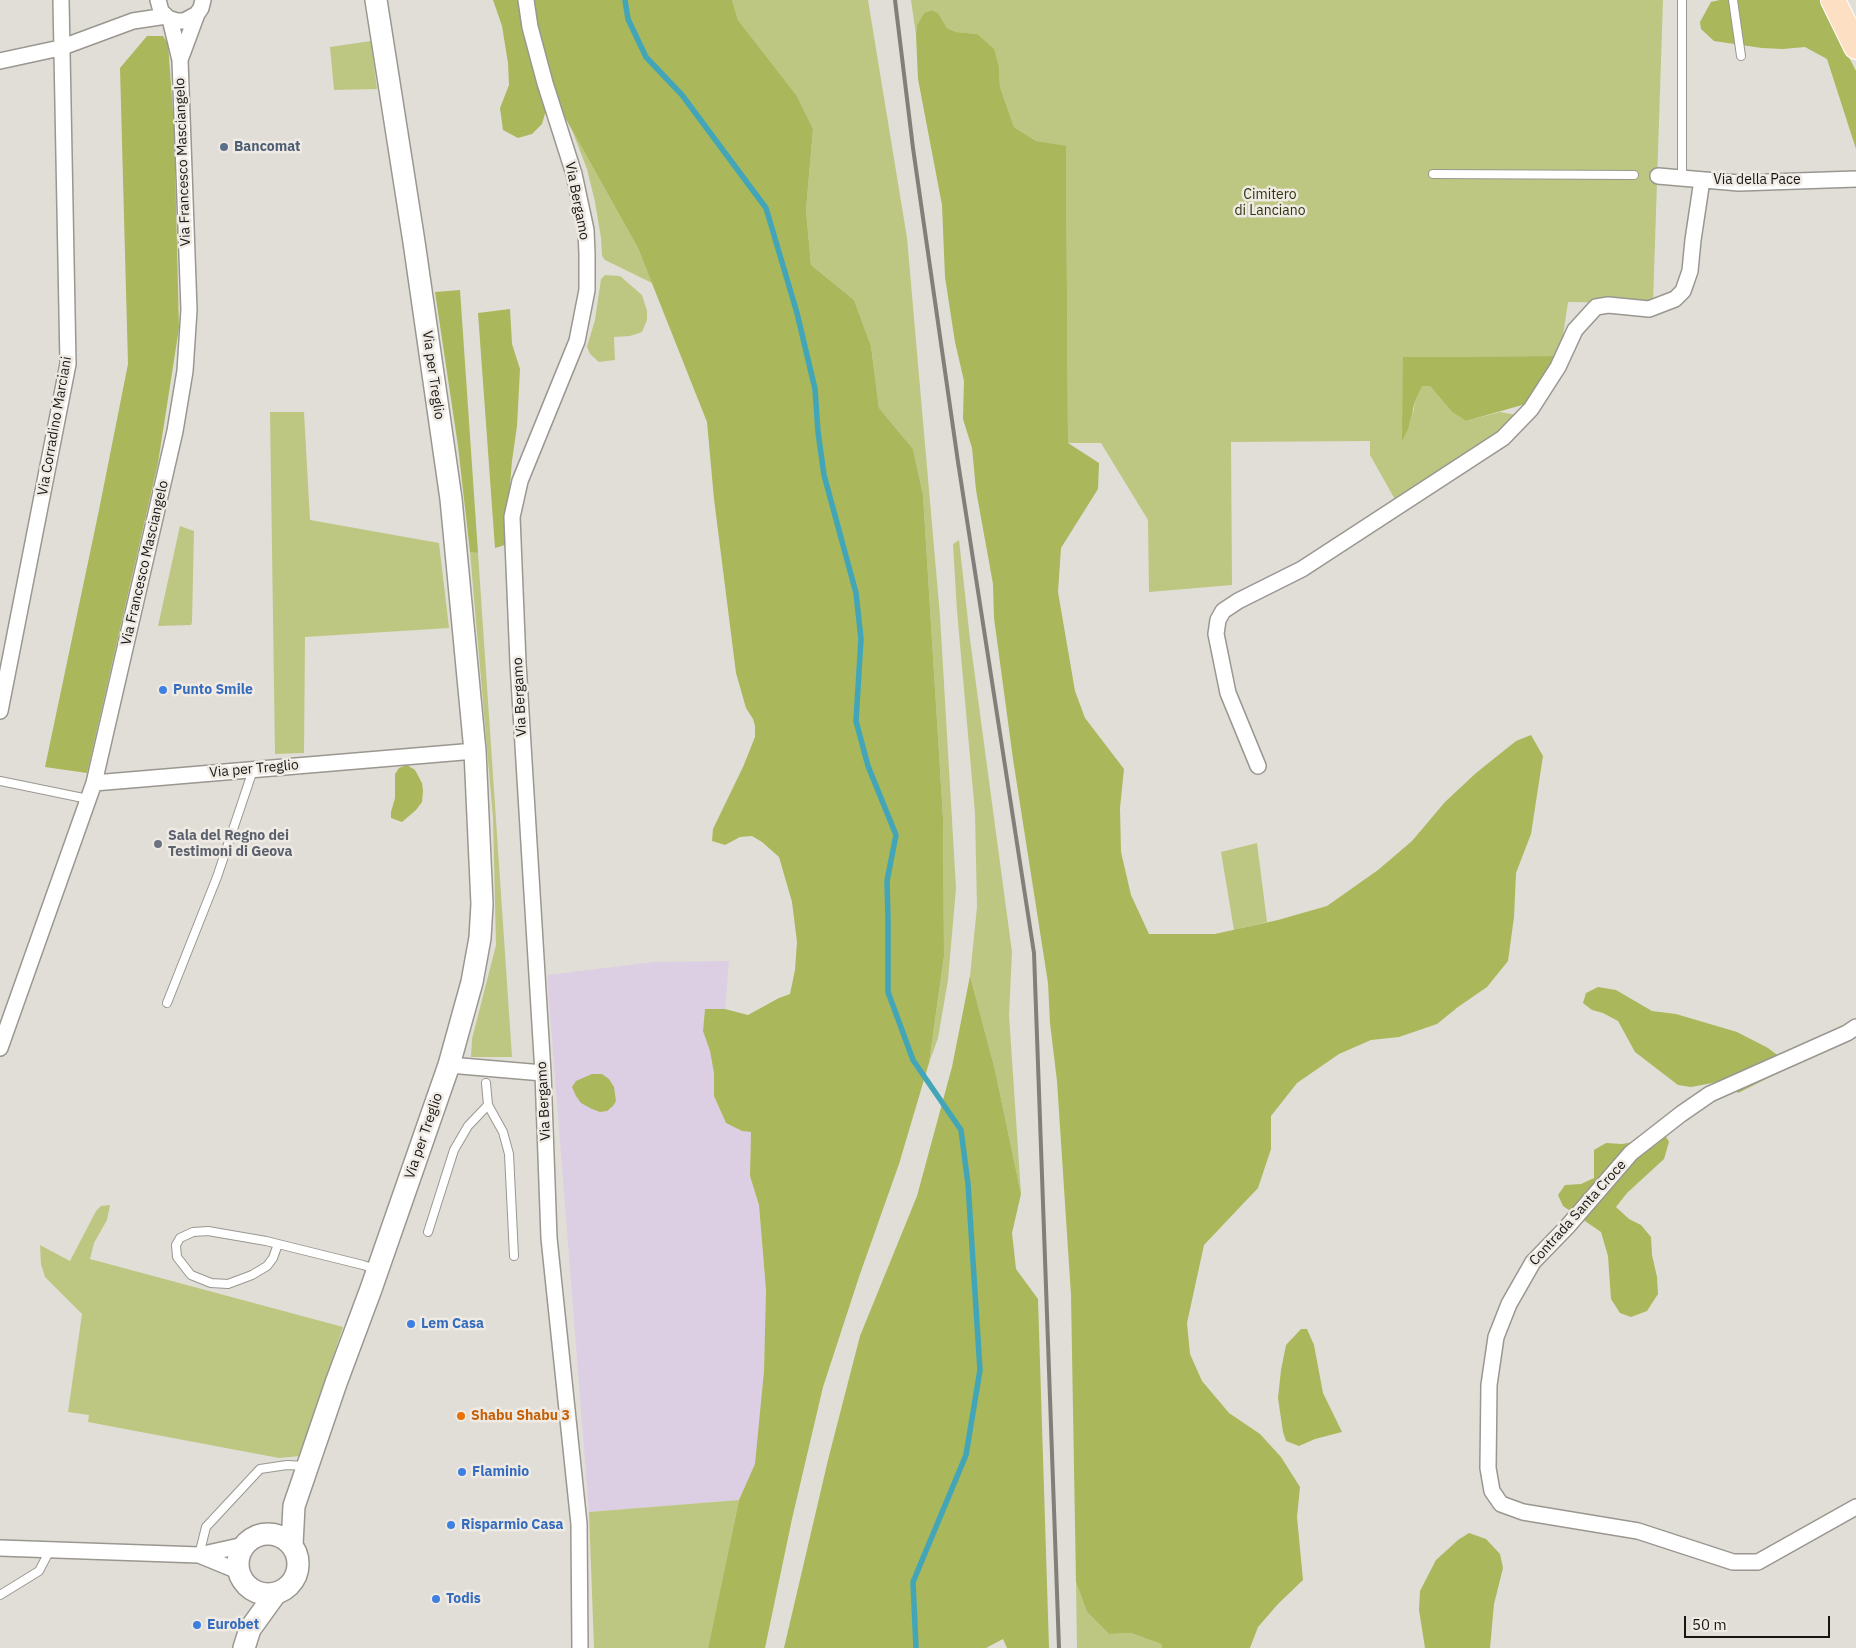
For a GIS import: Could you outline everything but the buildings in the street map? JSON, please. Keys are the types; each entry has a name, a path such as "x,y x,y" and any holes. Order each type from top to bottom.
{"main road":[{"name":"Via per Treglio","path":"292,1545 294,1506 449,1065 472,982 480,938 482,904 474,751 451,499 414,242 376,0"},
{"path":"1833,0 1856,47"},
{"name":"Via per Treglio","path":"264,1534 294,1506"},
{"path":"243,1579 263,1594 276,1593 287,1587 297,1573 298,1560 292,1545 278,1535 264,1534 255,1537 244,1545 239,1557 243,1579 247,1638"},
{"path":"247,1638 276,1593"}],"street":[{"name":"Via Corradino Marciani","path":"0,711 68,364 60,48 61,0"},
{"path":"133,21 151,0"},
{"name":"Via Francesco Masciangelo","path":"0,1048 94,783 175,431 186,371 188,310 180,60 168,18 161,11 158,0"},
{"name":"Via Francesco Masciangelo","path":"180,60 197,14 202,8 203,0"},
{"name":"Via Bergamo","path":"526,0 530,27 545,83 576,183 586,230 587,254 587,290 577,341 520,481 512,517 518,663 550,1238 579,1524 580,1648"},
{"path":"0,61 60,48 133,21 168,18 184,21 197,14"},
{"name":"Via della Pace","path":"1658,176 1739,183 1856,180"},
{"path":"1258,766 1228,693 1216,634 1218,620 1223,611 1238,601 1302,569 1503,438 1531,409 1558,367 1575,330 1596,307 1608,305 1649,309 1675,299 1683,291 1689,276 1702,180"},
{"name":"Via per Treglio","path":"94,783 474,751"},
{"name":"Contrada Santa Croce","path":"1856,1027 1847,1033 1710,1094 1681,1114 1631,1154 1567,1228 1533,1262 1509,1304 1496,1338 1489,1385 1488,1468 1492,1491 1501,1504 1523,1512 1638,1531 1733,1562 1758,1562 1856,1507"},
{"path":"449,1065 542,1073"},
{"path":"0,1548 199,1555 244,1545"},
{"path":"199,1555 243,1579"}],"lane":[{"path":"1682,0 1682,178"},
{"path":"1734,0 1741,56"},
{"path":"1433,174 1634,175"},
{"path":"167,1003 217,877 254,770"},
{"path":"0,781 88,799"},
{"path":"486,1084 488,1105 503,1132 509,1154 514,1256"},
{"path":"428,1232 454,1150 468,1126 488,1105"},
{"path":"278,1244 273,1258 267,1266 252,1275 228,1284 211,1283 191,1275 177,1257 176,1245 180,1238 186,1235 193,1232 208,1231 278,1244 377,1270"},
{"path":"199,1555 206,1527 260,1470 287,1465 308,1466"},
{"path":"0,1595 39,1571 50,1550"}],"shaded area":[{"path":"729,961 725,1009 705,1010 703,1031 710,1051 714,1073 714,1096 726,1123 742,1131 751,1132 750,1176 759,1205 766,1290 764,1371 756,1464 739,1500 589,1512 547,975 655,962"}],"green space":[{"path":"493,0 732,0 738,20 797,96 813,129 806,210 811,265 854,300 871,346 879,408 913,449 923,495 943,818 944,956 929,1063 899,1164 823,1387 792,1519 765,1648 708,1648 739,1500 755,1464 764,1371 766,1290 759,1205 750,1176 751,1132 742,1131 726,1123 714,1096 714,1073 710,1051 703,1031 705,1009 725,1009 748,1015 790,994 795,970 797,942 792,902 779,857 762,842 752,836 740,837 725,845 712,841 713,829 743,767 755,737 755,726 746,708 736,673 714,499 707,422 638,248 558,105 548,103 542,124 532,134 518,138 503,130 500,108 509,85 508,63 502,26"},
{"path":"732,0 868,0 907,238 940,616 956,888 948,980 938,1038 929,1063 944,956 943,818 923,495 913,449 879,408 871,346 854,300 811,265 806,210 813,129 797,96 738,20"},
{"name":"Cimitero di Lanciano","path":"911,0 1663,0 1653,303 1568,302 1560,356 1403,357 1413,414 1415,401 1421,386 1430,386 1452,412 1466,421 1500,412 1523,416 1397,503 1370,455 1370,441 1231,442 1232,585 1149,592 1148,520 1101,443 1068,443 1066,147 1036,141 1014,127 1000,87 999,67 977,34 956,32 947,28 938,13 932,10 924,13 917,25 916,35"},
{"path":"1720,0 1820,0 1856,71 1856,149 1827,59 1805,47 1762,48 1714,41 1701,29 1700,22 1711,2"},
{"path":"932,10 938,13 947,28 956,32 977,34 994,49 999,67 1000,87 1014,127 1036,141 1066,146 1068,443 1099,463 1098,489 1061,548 1058,592 1075,691 1085,718 1124,769 1120,808 1121,852 1131,895 1149,934 1215,934 1278,920 1327,906 1378,870 1412,841 1445,802 1476,773 1516,741 1531,735 1543,756 1531,834 1516,873 1514,917 1508,961 1487,987 1437,1024 1399,1037 1371,1040 1339,1054 1297,1083 1271,1116 1271,1149 1258,1188 1204,1245 1187,1323 1190,1354 1202,1381 1229,1413 1260,1434 1281,1457 1300,1487 1297,1517 1303,1580 1258,1627 1250,1648 1162,1648 1161,1644 1131,1633 1109,1634 1087,1612 1076,1582 1071,1295 1057,1081 1050,1023 1048,983 1013,759 994,618 993,584 976,490 972,448 963,419 964,381 955,342 945,277 942,205 918,79 917,25 924,13"},
{"path":"147,36 163,36 168,44 174,125 179,328 158,463 87,773 45,767 128,364 120,68"},
{"path":"371,41 377,89 334,90 330,47"},
{"path":"572,130 638,248 652,283 605,260 602,256 595,202 587,169"},
{"path":"605,275 620,276 642,295 647,311 647,320 642,332 630,336 614,337 615,360 599,362 590,354 587,347 595,320 601,279"},
{"path":"460,290 478,553 470,552 458,446 435,292"},
{"path":"510,309 512,344 520,369 517,426 505,545 495,548 478,313"},
{"path":"1560,356 1529,403 1466,421 1452,412 1430,386 1422,386 1415,401 1408,429 1402,441 1403,357"},
{"path":"270,412 304,412 310,520 439,543 449,628 305,637 304,753 275,754"},
{"path":"180,526 194,531 192,622 191,625 158,626"},
{"path":"959,540 970,639 1012,952 1009,1015 1021,1194 995,1070 970,976 977,907 975,813 953,544"},
{"path":"470,552 478,553 512,1057 471,1057 472,1039 496,945 493,818"},
{"path":"407,765 415,770 422,783 423,791 422,802 402,822 391,818 391,812 395,798 395,774 399,768"},
{"path":"1257,843 1267,922 1234,930 1221,852"},
{"path":"970,976 995,1070 1021,1194 1012,1233 1016,1269 1038,1299 1049,1648 1007,1648 1003,1639 986,1648 784,1648 828,1460 860,1336 917,1196 952,1067"},
{"path":"1598,987 1616,990 1652,1011 1676,1014 1737,1032 1768,1048 1792,1066 1738,1093 1728,1080 1691,1087 1678,1085 1635,1052 1618,1021 1603,1013 1592,1010 1583,1003 1586,993"},
{"path":"592,1074 602,1074 609,1079 614,1087 616,1101 607,1111 600,1112 581,1103 572,1087 576,1081"},
{"path":"1664,1133 1669,1142 1664,1159 1627,1193 1616,1207 1629,1219 1641,1225 1651,1237 1652,1255 1657,1277 1658,1294 1647,1311 1631,1317 1620,1313 1611,1299 1608,1256 1601,1232 1563,1206 1558,1195 1565,1185 1581,1184 1594,1178 1594,1150 1606,1143 1622,1144"},
{"path":"110,1205 107,1220 94,1243 90,1259 343,1327 300,1456 279,1458 88,1422 89,1415 68,1412 82,1314 45,1277 41,1264 40,1245 70,1261 96,1211 101,1206"},
{"path":"1301,1329 1307,1329 1314,1345 1323,1393 1342,1432 1315,1439 1299,1446 1286,1441 1278,1398 1286,1345"},
{"path":"739,1500 708,1648 594,1648 589,1512"},
{"path":"1469,1533 1486,1539 1500,1554 1503,1568 1494,1604 1490,1648 1425,1648 1419,1610 1420,1591 1436,1560 1458,1540"},
{"path":"1076,1582 1087,1612 1109,1634 1131,1633 1161,1644 1162,1648 1077,1648"}],"waterway":[{"path":"625,0 628,19 646,57 682,95 766,208 797,313 815,389 824,475 856,593 861,639 856,721 868,766 896,835 887,881 888,992 913,1060 961,1130 968,1184 980,1370 966,1455 913,1582 916,1648"}],"railway":[{"path":"895,0 913,148 958,462 1034,953 1059,1648"}],"place":[{"name":"Bancomat","path":"224,147"},
{"name":"Punto Smile","path":"163,690"},
{"name":"Sala del Regno dei Testimoni di Geova","path":"158,844"},
{"name":"Lem Casa","path":"411,1324"},
{"name":"Shabu Shabu 3","path":"461,1416"},
{"name":"Flaminio","path":"462,1472"},
{"name":"Risparmio Casa","path":"451,1525"},
{"name":"Todis","path":"436,1599"},
{"name":"Eurobet","path":"197,1625"}]}
